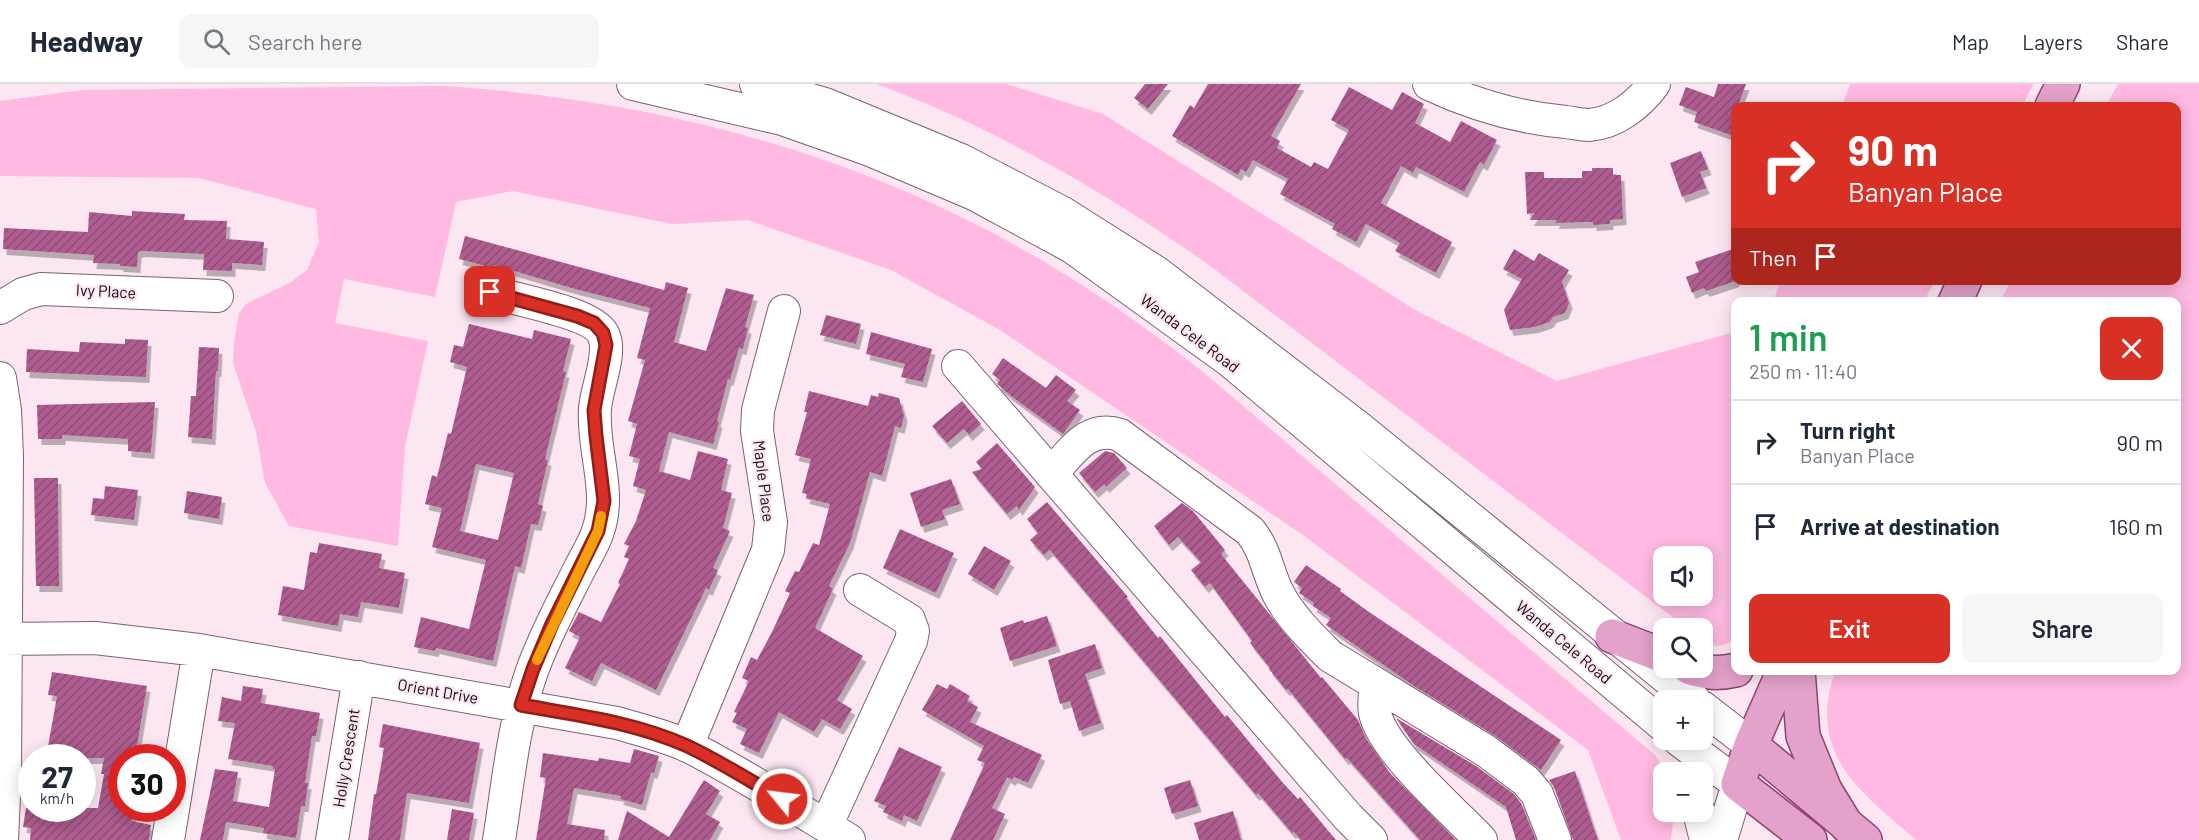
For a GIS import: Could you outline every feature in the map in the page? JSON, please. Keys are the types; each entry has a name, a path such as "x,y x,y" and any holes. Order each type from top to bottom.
{"main road":[{"path":"2054,102 2064,84"},
{"path":"1612,636 1653,652"},
{"path":"1713,674 1731,671"},
{"path":"1782,675 1751,745 1738,784 1810,840"},
{"path":"1798,675 1803,736 1825,790 1856,833"},
{"path":"1751,745 1856,833"}],"street":[{"name":"Wanda Cele Road","path":"633,84 782,119 870,150 974,194 1072,247 1230,361 1653,717"},
{"name":"Wanda Cele Road","path":"756,84 825,104 961,160 1063,213 1156,272 1358,427 1681,690"},
{"path":"1429,84 1451,95 1531,119 1590,125 1622,114 1643,99 1654,84"},
{"name":"Ivy Place","path":"0,309 23,294 41,289 217,296"},
{"path":"490,292 577,316 594,323 603,333 606,345 594,410 604,501 598,531 552,624 521,705 499,840"},
{"name":"Maple Place","path":"687,746 768,550 771,522 759,441 758,410 784,311"},
{"path":"958,366 1348,817 1371,840"},
{"path":"0,378 5,410 2,840"},
{"path":"1051,474 1085,439 1096,432 1108,431 1120,435 1250,531 1260,543 1278,594 1288,609 1330,656 1486,751 1526,781 1537,794 1555,840"},
{"path":"838,833 913,631 909,620 860,590"},
{"name":"Orient Drive","path":"3,639 95,638 199,650 617,723 687,746 838,833"},
{"path":"838,833 928,642"},
{"path":"168,840 199,650"},
{"name":"Holly Crescent","path":"332,840 359,677"},
{"path":"1376,685 1375,712 1386,738 1406,764 1481,840"},
{"path":"1713,716 1751,745"},
{"path":"1692,750 1738,784 1721,840"},
{"path":"1702,822 1706,840"}],"shaded area":[{"path":"876,84 1006,84 1103,114 1417,311 1557,381 1731,333 1731,640 1720,646 1713,645 1713,618 1674,618 1658,606 1713,606 1713,546 1653,546 1653,602 1205,262 1127,210 1005,140 920,101"},
{"path":"1850,84 2034,84 2024,102 1843,102"},
{"path":"2118,84 2199,84 2199,840 1916,840 1858,787 1833,748 1828,726 1828,700 1834,675 2181,675 2181,297 2002,297 2009,285 2181,285 2181,102 2108,102"},
{"path":"444,86 530,94 616,106 699,124 781,146 862,174 940,207 1017,246 1091,291 1202,371 1655,755 1660,762 1653,762 1653,822 1673,822 1671,840 1621,840 1588,750 1303,535 1000,330 891,270 748,220 672,224 513,191 456,202 435,297 344,279 335,323 428,341 405,446 398,546 289,526 265,483 256,432 233,363 234,343 239,313 246,304 291,282 307,270 319,242 316,209 199,178 0,176 0,101 83,90"},
{"path":"1779,285 1933,285 1926,297 1775,297"}],"building":[{"path":"1145,84 1168,84 1148,109 1134,98"},
{"path":"1208,84 1301,84 1271,136 1280,141 1277,148 1311,167 1314,162 1328,169 1349,130 1331,120 1349,87 1392,110 1402,92 1424,104 1415,123 1450,142 1461,121 1497,140 1484,165 1480,162 1464,192 1416,167 1413,173 1401,166 1381,203 1452,242 1436,273 1395,251 1400,243 1366,224 1356,242 1332,229 1335,224 1280,194 1288,179 1253,160 1246,172 1241,169 1238,175 1172,136 1190,105 1194,108"},
{"path":"1718,84 1746,84 1739,102 1731,102 1731,135 1694,122 1697,112 1679,105 1686,87 1714,97"},
{"path":"1701,151 1708,169 1700,172 1706,188 1682,197 1670,163"},
{"path":"1592,168 1613,168 1613,175 1621,175 1623,219 1610,220 1610,224 1593,225 1593,222 1555,223 1557,220 1530,220 1535,213 1527,214 1525,172 1544,172 1544,178 1582,178 1582,171 1592,171"},
{"path":"132,211 185,214 184,220 227,221 226,239 264,242 262,265 232,263 232,271 203,270 204,254 142,251 138,252 137,267 120,266 120,264 93,263 94,255 3,249 4,228 88,232 89,212 132,216"},
{"path":"465,236 664,290 666,282 688,288 674,342 706,351 726,288 754,295 745,327 748,328 743,349 739,348 730,380 728,379 713,444 669,432 659,471 690,480 698,451 728,459 721,490 732,493 723,528 730,531 713,568 718,570 709,590 706,588 656,690 601,663 592,681 565,668 580,637 569,631 579,612 601,622 620,584 618,583 629,559 624,557 629,546 624,544 636,521 646,490 633,486 640,459 629,456 637,424 628,421 645,360 637,358 650,308 494,265 493,268 459,259"},
{"path":"1514,249 1534,261 1539,253 1569,270 1562,282 1569,303 1565,313 1553,317 1550,322 1535,327 1510,330 1504,310 1522,279 1503,269"},
{"path":"1731,250 1731,283 1692,293 1686,277 1699,272 1695,262"},
{"path":"826,315 861,324 856,344 820,335"},
{"path":"469,324 532,339 534,330 571,339 563,371 566,372 545,459 548,460 538,504 543,506 538,525 531,524 521,568 515,566 493,661 436,648 435,651 414,647 421,617 469,629 486,560 432,547 442,508 425,504 432,475 437,477 448,433 451,434 467,367 450,362 454,345 463,347","holes":["476,464 514,473 498,540 460,531"]},
{"path":"871,332 932,349 923,382 901,377 905,364 866,354"},
{"path":"125,339 148,340 146,377 26,372 27,349 79,352 80,342 125,344"},
{"path":"199,347 219,348 212,439 188,437 191,396 196,396"},
{"path":"1003,358 1046,388 1056,375 1076,390 1067,401 1080,410 1063,434 997,384 1000,380 992,374"},
{"path":"809,391 868,406 871,395 878,397 879,393 899,398 904,416 901,428 895,426 882,476 870,472 850,543 829,586 833,589 815,628 863,656 837,700 852,709 840,729 822,719 814,732 779,712 759,753 740,744 747,729 732,722 737,713 734,712 749,681 742,678 751,657 757,660 772,632 790,593 785,591 795,571 799,572 813,543 819,545 830,504 806,498 807,494 802,493 811,459 795,455 807,412 804,412"},
{"path":"962,401 981,424 969,435 964,429 947,443 932,426"},
{"path":"155,402 151,453 128,451 128,439 62,435 62,439 38,439 37,405"},
{"path":"997,443 1035,487 1019,510 1017,506 1007,514 972,472 982,469 976,462"},
{"path":"1105,451 1114,453 1127,468 1106,487 1104,484 1095,492 1079,473"},
{"path":"34,478 58,478 59,586 36,586"},
{"path":"951,479 960,504 942,510 945,519 921,527 910,493"},
{"path":"105,486 138,490 134,520 91,515 93,498 104,499"},
{"path":"187,491 222,497 219,519 184,513"},
{"path":"1047,502 1128,597 1126,598 1158,638 1160,636 1225,717 1227,715 1283,783 1298,799 1300,797 1336,840 1301,840 1294,832 1292,833 1258,793 1256,795 1050,550 1044,555 1030,540 1038,533 1027,519"},
{"path":"1182,503 1193,511 1225,550 1221,554 1321,678 1358,720 1365,737 1390,773 1456,840 1420,840 1347,758 1345,759 1288,689 1286,690 1250,643 1252,641 1210,583 1205,587 1191,570 1201,562 1178,537 1169,545 1154,526"},
{"path":"900,529 954,553 936,593 883,568"},
{"path":"319,543 382,554 379,568 405,573 399,608 361,602 358,617 340,614 338,626 278,615 283,586 304,590 310,552 317,553"},
{"path":"984,546 1011,561 994,590 968,574"},
{"path":"1306,565 1369,612 1561,740 1541,770 1497,737 1414,686 1326,625 1331,618 1299,593 1302,588 1294,582"},
{"path":"1047,616 1057,646 1010,661 1000,628 1023,620 1024,623"},
{"path":"1095,644 1102,668 1085,674 1101,723 1079,731 1070,701 1060,704 1048,660"},
{"path":"52,672 147,686 137,744 108,744 108,822 137,822 151,825 149,840 30,840 31,828 23,827 24,822 96,822 96,808 98,808 104,774 101,774 104,758 96,758 96,744 48,744 57,696 48,695"},
{"path":"937,684 947,689 950,684 970,696 967,701 978,707 970,722 1042,755 1028,783 1014,777 1012,780 1007,777 992,808 1005,814 993,840 950,840 985,763 977,760 984,746 922,710"},
{"path":"243,686 263,689 261,703 320,713 316,736 312,736 305,783 308,783 305,806 301,806 296,838 263,833 264,828 226,822 223,840 200,840 215,769 238,772 233,801 269,807 275,769 273,766 228,759 235,723 218,721 222,697 241,701"},
{"path":"1396,718 1476,766 1514,794 1521,803 1536,840 1516,840 1506,807 1414,744"},
{"path":"383,724 480,743 469,803 407,793 400,840 368,840 374,794 376,794 384,748 379,747"},
{"path":"899,747 942,767 917,821 904,815 902,821 883,812 886,806 874,801"},
{"path":"634,749 659,756 654,773 651,772 642,805 620,799 621,796 574,788 567,824 605,830 604,840 536,840 546,778 540,777 543,753 630,763"},
{"path":"1575,771 1598,840 1573,840 1554,787 1549,780"},
{"path":"704,780 720,791 706,814 720,822 710,840 618,840 627,811 669,837"},
{"path":"1190,780 1198,806 1172,814 1164,788"},
{"path":"452,809 474,813 469,840 447,840"},
{"path":"1233,811 1241,840 1199,840 1194,823"}],"slow traffic":[{"path":"537,660 552,624 598,531 601,516"}],"route":[{"path":"490,292 577,316 594,323 603,333 606,345 594,410 604,501 598,531 552,624 521,705 617,723 656,734 687,746 782,799"}]}
